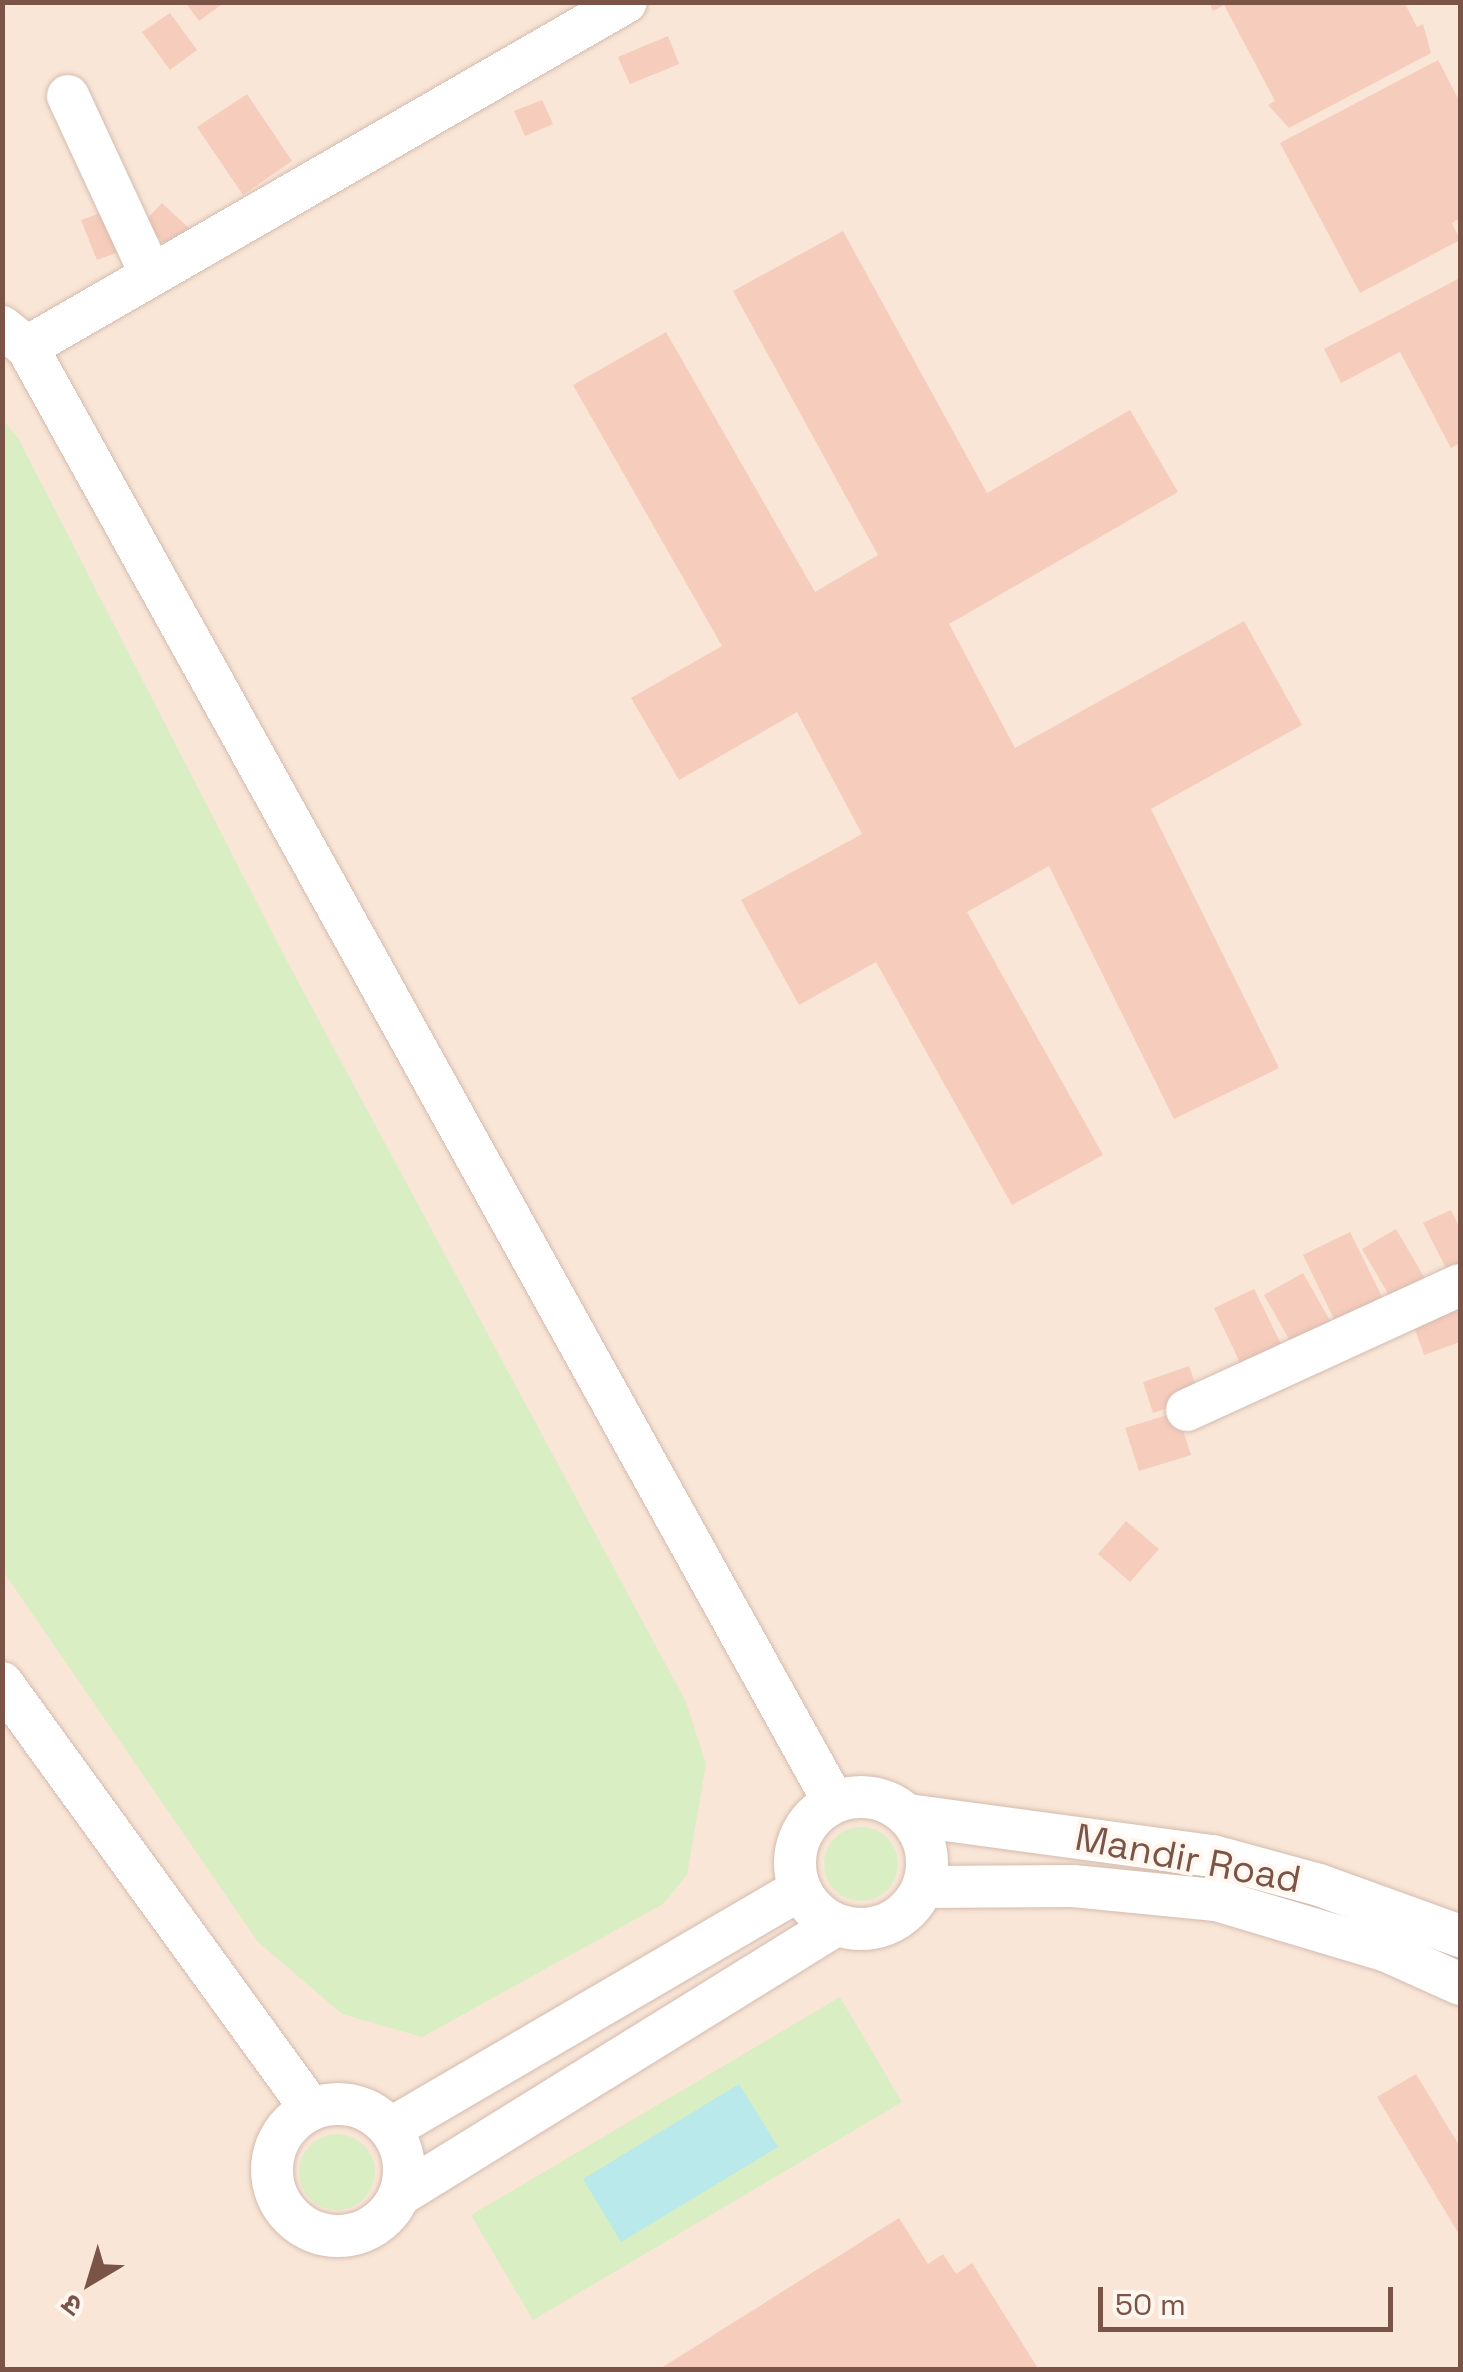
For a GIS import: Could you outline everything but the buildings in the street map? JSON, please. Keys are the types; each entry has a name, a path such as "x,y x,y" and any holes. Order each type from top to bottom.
{"street":[{"path":"626,2 150,273 14,336 834,1802"},
{"path":"68,96 150,273"},
{"path":"1187,1410 1460,1285"},
{"path":"2,1684 311,2109"},
{"path":"860,1796 908,1815 922,1836 923,1887 909,1909 887,1924 862,1930 836,1925 800,1889 794,1864 799,1838 813,1816 834,1802 860,1796"},
{"name":"Mandir Road","path":"908,1815 1213,1856 1455,1930"},
{"name":"Mandir Road","path":"923,1887 1073,1886 1216,1900 1387,1952 1460,1984"},
{"path":"390,2129 800,1889"},
{"path":"400,2195 404,2161 390,2129 354,2106 311,2109 292,2122 272,2163 278,2196 298,2224 319,2234 364,2232 400,2195 836,1925"}],"shaded area":[{"path":"3,3 1460,3 1460,2369 3,2369"}],"green space":[{"path":"3,420 18,438 288,963 686,1702 706,1764 687,1875 663,1904 422,2037 342,2014 258,1942 3,1571"},
{"path":"861,1827 887,1838 898,1864 887,1890 861,1901 835,1890 824,1864 835,1838"},
{"path":"840,1997 902,2102 533,2320 471,2215"},
{"path":"337,2134 364,2145 375,2172 364,2199 337,2210 310,2199 299,2172 310,2145"}],"water":[{"path":"739,2084 778,2147 621,2242 583,2179"}]}
